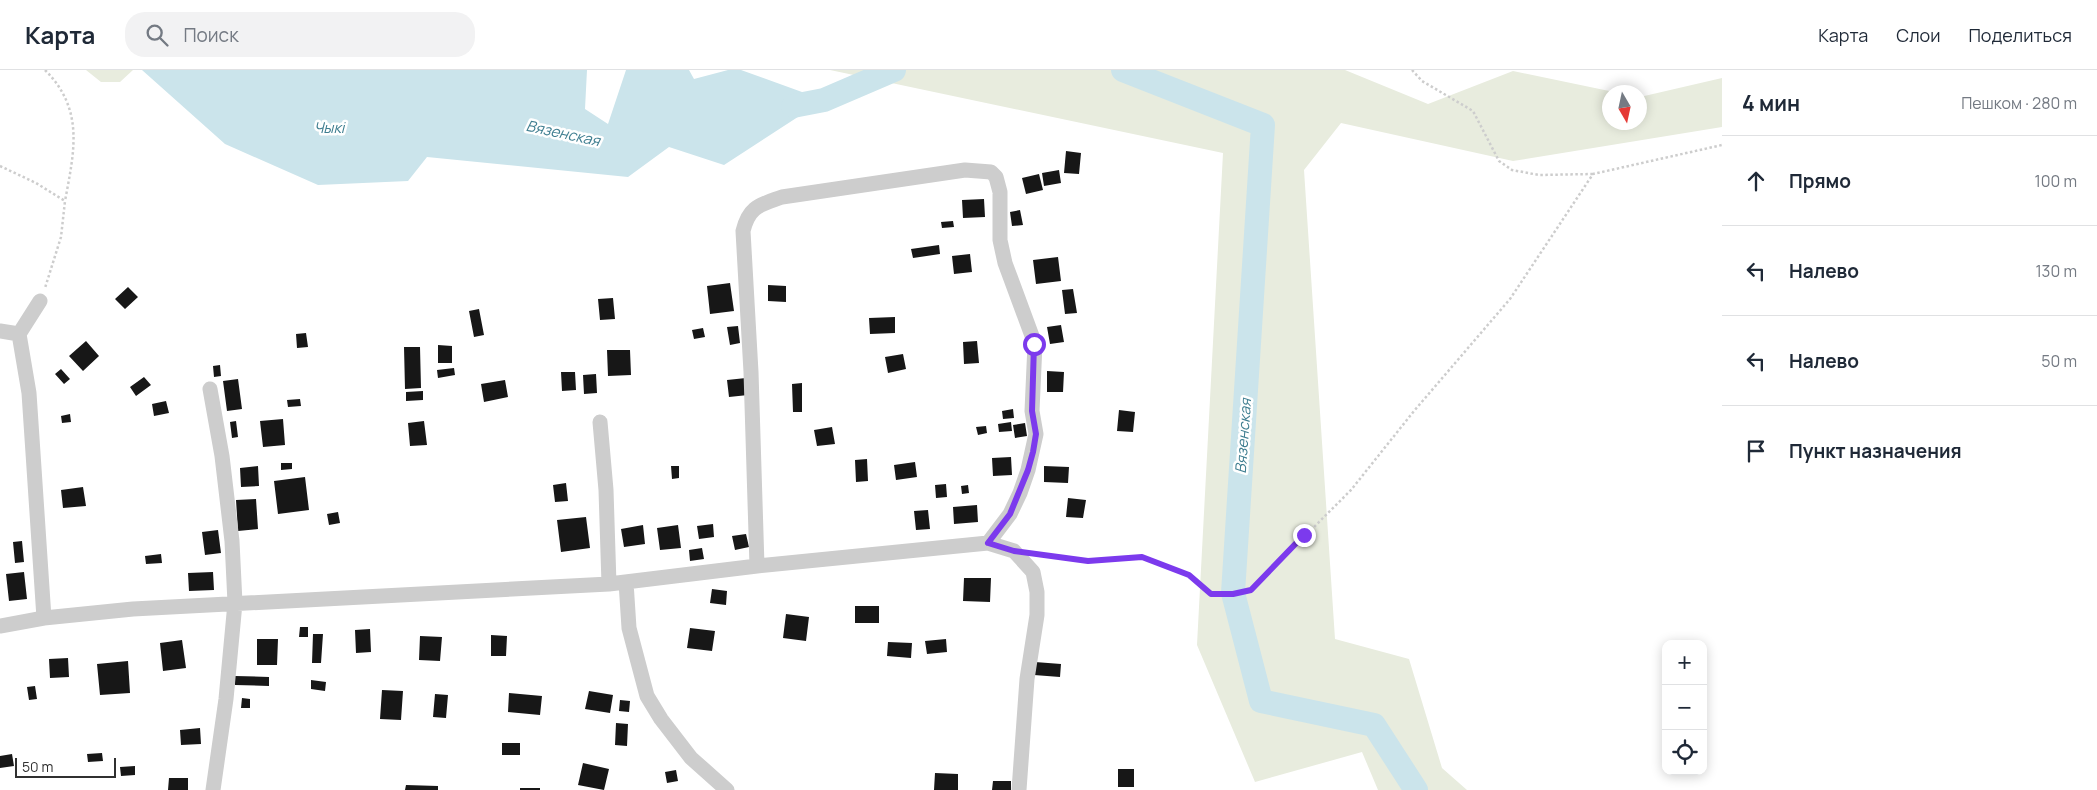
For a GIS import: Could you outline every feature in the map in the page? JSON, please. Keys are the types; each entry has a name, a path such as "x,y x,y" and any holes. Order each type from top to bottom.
{"street":[{"path":"758,566 751,372 743,231 746,216 758,206 782,198 965,170 991,172 996,177 1000,201 1000,240 1034,344 1032,411 1036,434 1033,452 1028,470 1010,514 988,543"},
{"path":"40,301 19,334 30,403 44,618"},
{"path":"0,331 19,334"},
{"path":"210,389 227,494 232,541 235,603 226,699 213,790"},
{"path":"600,422 606,490 609,584"},
{"path":"0,626 44,618 133,610 609,584 758,566 988,543 1014,551 1033,572 1037,592 1037,615 1027,679 1019,790"},
{"path":"626,582 629,628 648,696 661,719 691,758 727,790"}],"path":[{"path":"40,301 61,237 65,201 74,153 72,113 57,81 45,70"},
{"path":"1412,70 1422,81 1473,111 1499,161 1512,170 1539,175 1593,174 1722,145"},
{"path":"0,166 36,183 65,201"},
{"path":"1014,551 1088,561 1142,557 1189,575 1211,594 1233,594 1251,590 1351,490 1414,411 1510,300 1593,174"}],"shaded area":[{"path":"86,70 133,70 120,82 101,82"},
{"path":"830,70 1345,70 1428,104 1513,71 1602,90 1602,130 1647,130 1647,95 1722,78 1722,127 1513,161 1341,123 1304,170 1335,639 1409,659 1442,768 1467,790 1378,790 1362,752 1255,782 1197,645 1223,153"}],"water":[{"name":"Чыкі","path":"142,70 587,70 585,109 608,124 626,70 689,70 694,79 728,70 741,70 824,100 724,165 669,147 628,177 427,157 408,181 318,185 225,144"}],"building":[{"path":"1066,151 1081,153 1079,174 1064,173"},
{"path":"1059,170 1061,183 1044,186 1042,173"},
{"path":"1039,174 1043,190 1026,194 1022,178"},
{"path":"984,199 985,217 963,218 962,200"},
{"path":"1020,210 1023,225 1012,226 1010,212"},
{"path":"953,221 954,227 942,228 941,222"},
{"path":"939,245 940,254 913,258 911,249"},
{"path":"970,254 972,272 954,274 952,256"},
{"path":"1058,257 1061,281 1036,284 1033,260"},
{"path":"730,283 734,311 710,314 707,286"},
{"path":"768,285 786,286 786,302 768,301"},
{"path":"128,287 138,297 125,309 115,299"},
{"path":"1073,289 1077,313 1065,314 1062,290"},
{"path":"613,298 615,319 600,320 598,299"},
{"path":"479,309 484,335 474,337 469,311"},
{"path":"895,317 895,333 870,334 869,318"},
{"path":"1061,325 1064,342 1050,344 1047,327"},
{"path":"738,326 740,343 730,345 727,327"},
{"path":"703,328 705,337 694,339 692,330"},
{"path":"306,333 308,347 297,348 296,334"},
{"path":"86,341 99,356 83,371 69,356"},
{"path":"977,341 979,363 964,364 963,342"},
{"path":"438,345 452,346 452,363 438,363"},
{"path":"404,347 420,347 421,388 405,389"},
{"path":"607,350 630,350 631,375 608,376"},
{"path":"903,354 906,369 888,373 885,357"},
{"path":"220,365 221,376 214,377 213,366"},
{"path":"454,368 455,375 438,378 437,370"},
{"path":"61,369 70,379 64,384 55,374"},
{"path":"1047,371 1064,372 1063,392 1047,392"},
{"path":"561,372 575,372 576,390 562,391"},
{"path":"596,374 597,393 584,394 583,375"},
{"path":"144,377 151,385 136,396 130,387"},
{"path":"746,378 748,395 729,397 727,380"},
{"path":"238,379 242,409 227,411 223,381"},
{"path":"505,380 508,397 484,402 481,384"},
{"path":"802,383 802,412 793,412 792,384"},
{"path":"423,391 423,400 406,401 406,392"},
{"path":"300,399 301,406 288,407 287,400"},
{"path":"166,401 169,413 154,416 152,404"},
{"path":"1013,409 1014,418 1003,419 1002,411"},
{"path":"1119,410 1135,412 1133,432 1117,431"},
{"path":"70,414 71,422 62,423 61,416"},
{"path":"283,419 285,445 263,447 260,421"},
{"path":"236,421 238,437 232,438 230,422"},
{"path":"424,421 427,445 410,446 408,423"},
{"path":"1011,422 1012,431 999,432 998,424"},
{"path":"1025,423 1027,436 1015,438 1013,425"},
{"path":"986,426 987,433 978,435 976,427"},
{"path":"832,427 835,444 817,446 814,430"},
{"path":"1011,457 1012,475 993,476 992,458"},
{"path":"867,459 868,481 856,482 855,460"},
{"path":"915,462 917,477 896,480 894,465"},
{"path":"281,463 292,463 292,469 281,470"},
{"path":"258,466 259,486 241,487 240,468"},
{"path":"671,466 679,466 679,478 672,479"},
{"path":"1044,466 1069,467 1068,483 1044,482"},
{"path":"305,477 309,510 278,514 274,481"},
{"path":"566,483 568,501 555,502 553,485"},
{"path":"946,484 947,497 936,498 935,485"},
{"path":"968,485 969,493 962,494 961,486"},
{"path":"83,487 86,506 63,508 61,490"},
{"path":"1068,498 1086,500 1083,518 1066,517"},
{"path":"256,499 258,529 238,531 236,500"},
{"path":"977,505 978,522 954,524 953,507"},
{"path":"928,510 930,529 916,530 914,511"},
{"path":"338,512 340,523 329,525 327,514"},
{"path":"586,517 590,548 561,552 557,520"},
{"path":"713,524 714,537 699,539 697,526"},
{"path":"643,525 645,544 624,547 621,529"},
{"path":"678,525 681,548 660,550 657,528"},
{"path":"218,530 221,553 205,555 202,532"},
{"path":"746,534 749,547 735,550 732,536"},
{"path":"22,541 24,562 15,563 13,542"},
{"path":"702,548 704,559 690,561 689,550"},
{"path":"161,554 162,563 146,564 145,556"},
{"path":"24,572 27,599 9,601 6,574"},
{"path":"213,572 214,590 189,591 188,573"},
{"path":"964,578 991,578 990,602 963,601"},
{"path":"712,589 727,591 726,605 710,603"},
{"path":"855,606 879,606 879,623 855,623"},
{"path":"786,614 809,617 806,641 783,638"},
{"path":"300,627 308,627 308,637 299,637"},
{"path":"690,628 715,631 712,651 687,648"},
{"path":"370,629 371,652 356,653 355,630"},
{"path":"313,634 323,634 321,663 312,663"},
{"path":"491,635 507,636 506,656 491,656"},
{"path":"420,636 442,637 440,661 419,660"},
{"path":"257,639 278,639 277,665 257,665"},
{"path":"946,639 947,652 927,654 925,641"},
{"path":"182,640 186,668 163,671 160,643"},
{"path":"888,642 912,643 911,658 887,656"},
{"path":"68,658 69,677 50,678 49,659"},
{"path":"128,661 130,693 100,695 97,664"},
{"path":"1035,662 1061,664 1060,677 1034,675"},
{"path":"235,676 269,677 269,686 235,685"},
{"path":"311,680 326,682 325,691 311,689"},
{"path":"35,686 37,699 29,700 27,687"},
{"path":"382,690 403,691 401,720 380,719"},
{"path":"589,691 613,695 610,713 585,709"},
{"path":"509,693 542,696 540,715 508,712"},
{"path":"435,694 448,695 446,718 433,717"},
{"path":"242,698 250,699 250,708 241,708"},
{"path":"620,700 630,701 629,712 619,711"},
{"path":"616,723 628,724 627,746 615,745"},
{"path":"200,728 201,744 181,745 180,730"},
{"path":"502,743 520,743 520,755 502,755"},
{"path":"102,753 103,761 88,762 87,754"},
{"path":"12,754 14,766 0,768 0,756"},
{"path":"583,763 609,769 604,790 578,785"},
{"path":"135,766 135,775 121,776 120,767"},
{"path":"1118,769 1134,769 1134,787 1118,787"},
{"path":"676,770 678,781 667,783 665,772"},
{"path":"935,773 958,774 958,790 934,790"},
{"path":"169,778 188,778 188,790 168,790"},
{"path":"993,781 1011,781 1011,790 992,790"},
{"path":"406,785 438,786 438,790 405,790"},
{"path":"520,788 540,788 540,790 520,790"}],"waterway":[{"name":"Вязенская","path":"793,106 824,100 894,70"},
{"name":"Вязенская","path":"1123,70 1263,125 1233,593 1261,701 1374,725 1416,790"}],"route":[{"path":"1034,344 1032,411 1036,434 1033,452 1020,493 1010,514 988,543 1014,551 1088,561 1142,557 1189,575 1211,594 1233,594 1251,590 1304,535"}]}
